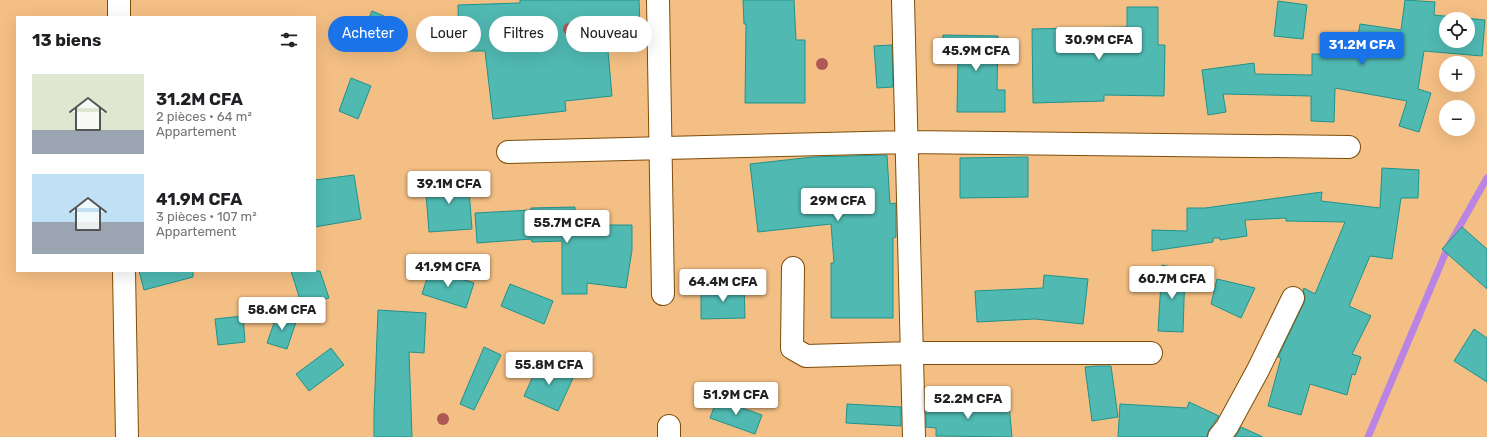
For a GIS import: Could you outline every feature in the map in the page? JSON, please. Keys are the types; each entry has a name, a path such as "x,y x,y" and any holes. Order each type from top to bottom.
{"street":[{"path":"119,0 119,16"},
{"path":"658,0 663,294"},
{"path":"903,0 914,437"},
{"path":"508,152 906,142 1349,147"},
{"path":"793,268 792,348 806,356 912,353 1151,353"},
{"path":"124,272 127,437"},
{"path":"1219,437 1227,427 1258,370 1293,298"}],"building":[{"path":"520,0 639,0 640,16 566,16 566,52 608,52 612,96 565,101 566,111 493,119 485,51 481,51 481,16 458,16 458,5 520,3"},
{"path":"743,0 794,0 796,40 805,40 805,103 745,103 746,24 744,24"},
{"path":"1405,0 1435,2 1434,15 1439,15 1439,48 1475,48 1475,19 1485,20 1482,56 1424,51 1418,89 1431,93 1419,132 1399,126 1407,101 1335,88 1334,122 1311,121 1311,96 1223,94 1226,112 1208,115 1202,70 1254,63 1255,74 1312,75 1312,54 1355,55 1360,24 1401,30"},
{"path":"1278,1 1307,5 1303,39 1274,36"},
{"path":"1127,7 1158,7 1158,45 1165,45 1164,96 1104,95 1104,101 1033,103 1032,29 1127,27"},
{"path":"372,11 384,16 370,16"},
{"path":"943,35 998,36 997,90 1005,90 1005,112 957,112 958,60 942,60"},
{"path":"892,45 893,87 877,88 874,46"},
{"path":"351,78 371,86 358,119 339,111"},
{"path":"887,155 890,204 896,203 896,237 893,238 893,318 831,318 831,263 834,263 831,224 758,232 750,164 813,157"},
{"path":"1028,157 1028,197 960,198 960,158"},
{"path":"1382,168 1419,170 1418,198 1401,198 1392,259 1370,256 1349,306 1371,316 1352,354 1361,357 1355,375 1352,374 1347,395 1310,384 1301,415 1268,406 1281,358 1278,357 1304,303 1305,297 1303,290 1304,288 1315,294 1345,222 1286,221 1286,218 1245,220 1247,236 1220,240 1220,238 1213,238 1213,242 1152,251 1152,230 1187,231 1187,208 1205,208 1322,192 1321,201 1380,208"},
{"path":"354,175 361,219 316,227 316,180"},
{"path":"468,177 472,229 429,232 425,181"},
{"path":"575,207 575,225 632,225 632,250 626,288 587,283 587,294 562,294 562,241 532,242 531,239 477,243 475,213 531,210 531,208"},
{"path":"1462,227 1487,249 1487,289 1442,249"},
{"path":"1162,265 1185,270 1183,332 1158,331"},
{"path":"430,269 474,283 466,308 422,294"},
{"path":"320,271 329,298 302,306 291,272"},
{"path":"139,272 193,272 193,277 144,290"},
{"path":"1044,275 1088,279 1083,324 1035,319 977,322 975,291 1043,288"},
{"path":"1217,279 1255,288 1241,318 1211,304"},
{"path":"510,284 553,301 544,324 501,306"},
{"path":"744,286 745,318 701,319 701,287"},
{"path":"378,310 426,313 424,353 409,352 412,437 374,437"},
{"path":"278,312 297,319 287,349 267,343"},
{"path":"243,316 245,342 218,345 215,319"},
{"path":"1474,329 1487,338 1487,382 1454,361"},
{"path":"484,347 501,355 474,410 460,404"},
{"path":"331,348 344,365 309,391 296,374"},
{"path":"540,361 574,376 558,411 524,396"},
{"path":"1111,366 1118,417 1092,421 1085,367"},
{"path":"936,396 959,396 958,410 1009,405 1012,437 936,436 936,428 926,427 926,408 936,408"},
{"path":"717,399 762,415 755,434 710,418"},
{"path":"1189,402 1219,416 1209,430 1207,437 1118,437 1120,404 1187,408"},
{"path":"847,404 901,407 901,426 846,423"},
{"path":"1241,427 1263,437 1235,437"}],"waterway":[{"path":"1368,437 1448,247 1487,178"}]}
